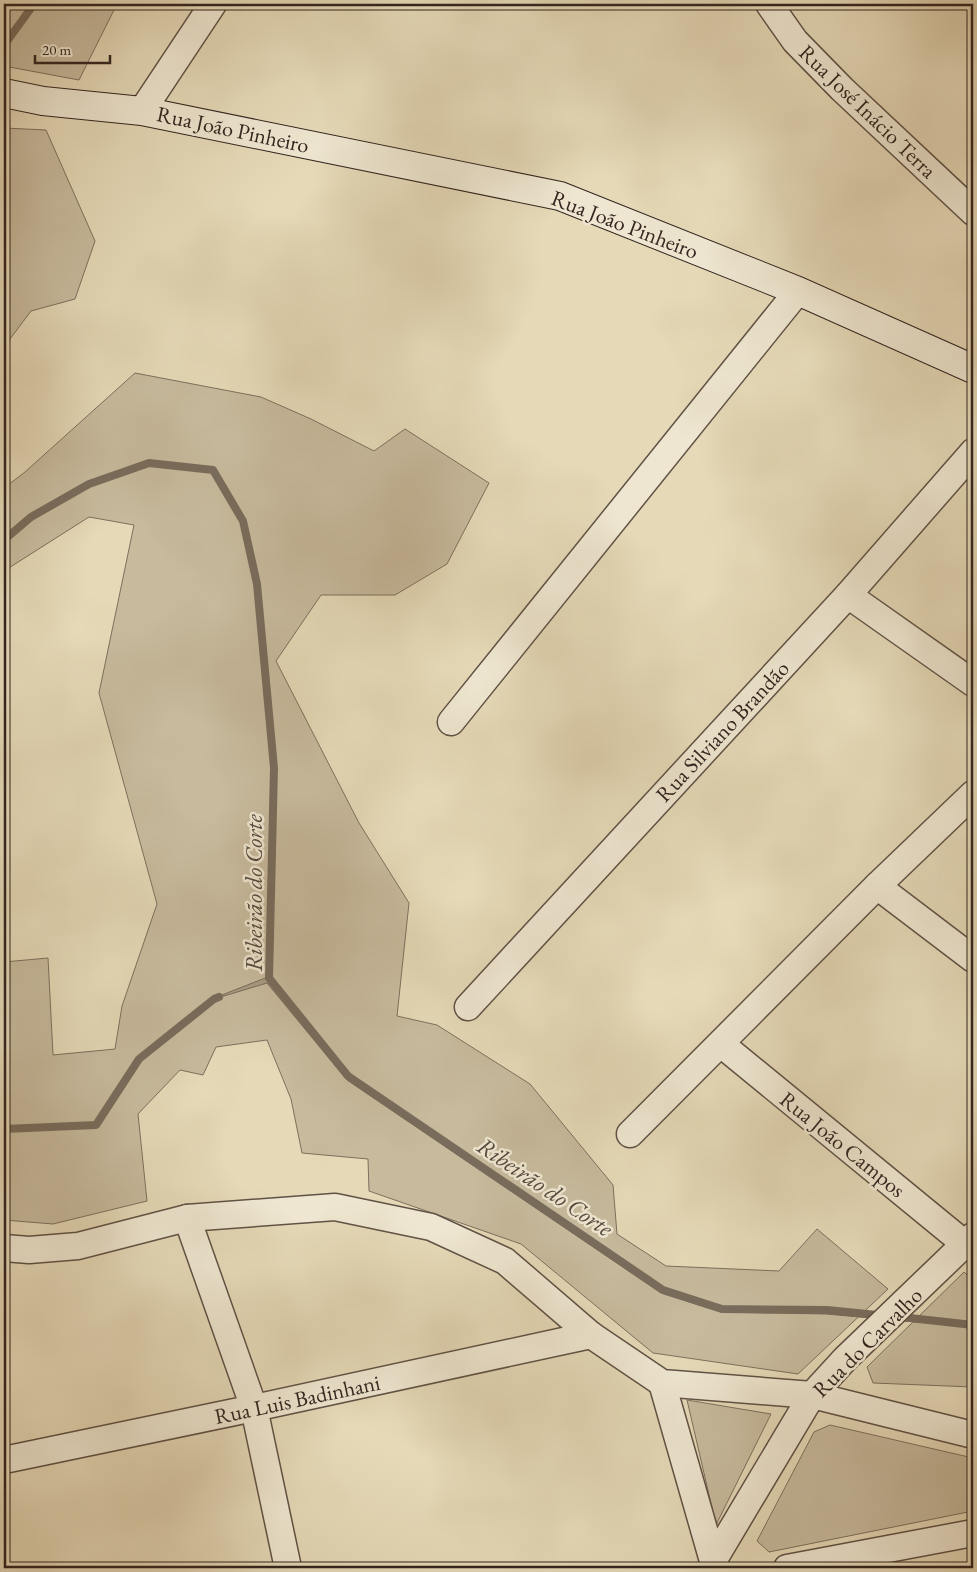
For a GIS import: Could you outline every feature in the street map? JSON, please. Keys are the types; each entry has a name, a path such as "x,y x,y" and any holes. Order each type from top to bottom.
{"street":[{"path":"142,111 212,4"},
{"name":"Rua José Inácio Terra","path":"769,4 795,41 842,89 973,212"},
{"name":"Rua João Pinheiro","path":"4,93 43,101 142,111 560,196 798,291 973,369"},
{"path":"451,722 798,291"},
{"name":"Rua Silviano Brandão","path":"468,1007 848,595 973,452"},
{"path":"848,595 973,683"},
{"path":"630,1134 877,886 973,794"},
{"path":"877,886 973,959"},
{"name":"Rua João Campos","path":"721,1044 969,1240"},
{"path":"4,1248 29,1250 78,1246 187,1218 335,1207 431,1227 505,1262 591,1335 662,1383 812,1395 973,1435"},
{"path":"187,1218 254,1408 288,1568"},
{"name":"Rua do Carvalho","path":"713,1565 812,1395 845,1359 969,1240"},
{"name":"Rua Luis Badinhani","path":"4,1460 591,1335"},
{"path":"662,1383 713,1565"},
{"path":"787,1568 973,1533"}],"shaded area":[{"path":"4,4 117,4 79,80 4,66"},
{"path":"34,4 36,4 7,44 4,59 5,44"},
{"path":"4,128 46,130 95,241 75,299 31,311 4,347"},
{"path":"135,373 261,397 311,419 374,451 405,429 489,483 447,564 395,595 321,595 276,661 359,823 409,903 397,1016 437,1025 530,1084 613,1185 617,1234 666,1266 779,1271 817,1229 888,1289 798,1374 653,1353 521,1244 369,1191 368,1159 302,1153 291,1099 267,1040 216,1047 203,1075 180,1070 138,1114 147,1201 53,1224 4,1220 4,962 48,958 53,1055 115,1049 122,1006 157,904 99,693 134,525 89,517 4,571 4,488 25,472"},
{"path":"149,463 213,470 243,521 257,584 274,769 269,977 348,1076 663,1290 723,1309 827,1310 973,1325 973,1327 826,1314 721,1312 661,1293 347,1080 267,983 214,999 139,1059 96,1125 4,1129 96,1124 138,1059 214,998 268,977 273,768 256,584 242,521 212,470 150,464 89,486 31,517 89,484"},
{"path":"964,1272 973,1280 973,1387 873,1383 867,1367"},
{"path":"687,1400 771,1414 716,1525"},
{"path":"830,1425 973,1458 973,1511 769,1552 757,1541 814,1432"}],"waterway":[{"name":"Ribeirão do Corte","path":"4,48 34,4"},
{"name":"Ribeirão do Corte","path":"4,540 31,517 89,484 149,463 213,470 243,521 257,584 274,768 269,978 348,1076 663,1290 722,1309 827,1310 877,1315"},
{"path":"4,1129 96,1125 139,1059 219,997"},
{"name":"Ribeirão do Corte","path":"901,1317 973,1325"}]}
